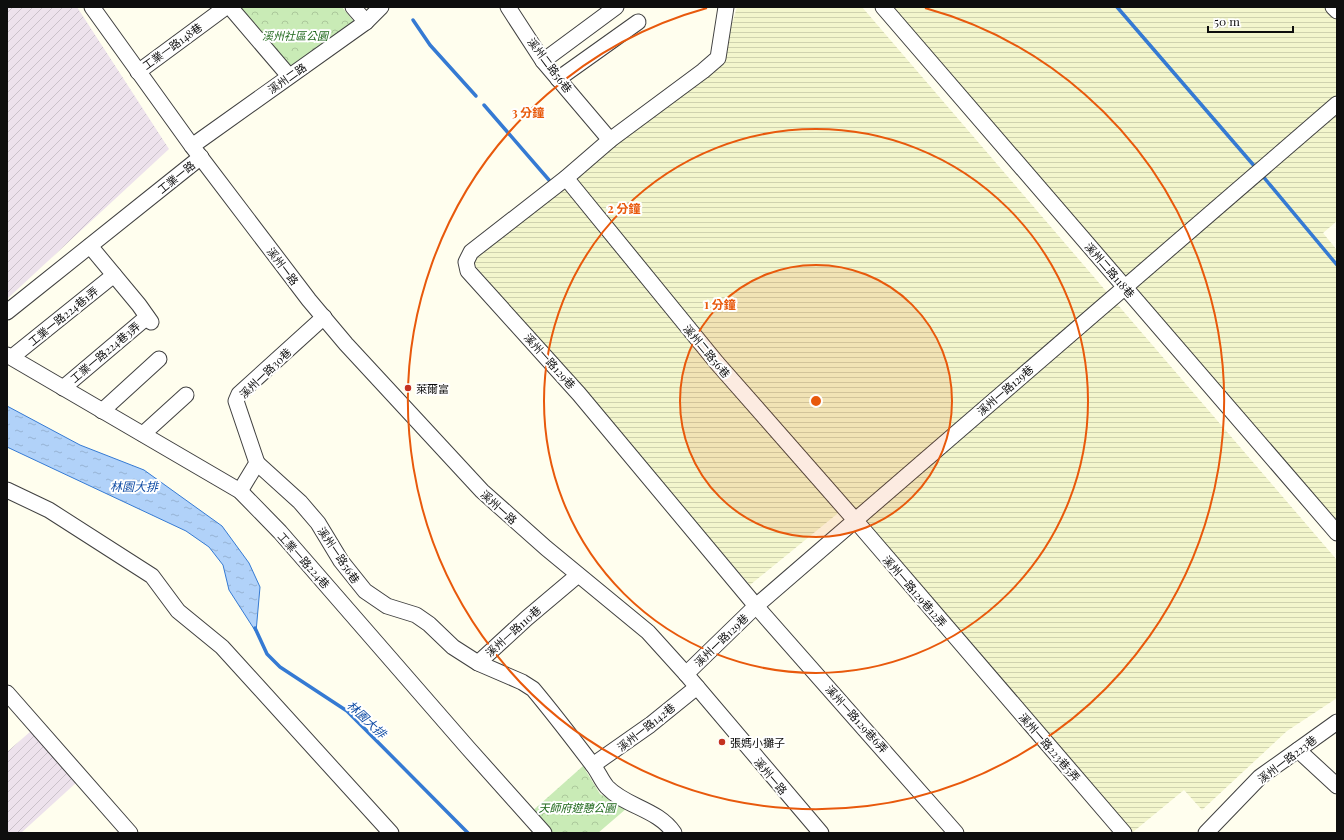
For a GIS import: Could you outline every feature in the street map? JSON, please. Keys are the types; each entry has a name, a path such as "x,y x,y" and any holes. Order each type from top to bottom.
{"street":[{"name":"工業一路","path":"7,312 90,246 196,152 92,7"},
{"name":"工業一路148巷","path":"138,72 226,7"},
{"path":"230,7 289,76"},
{"path":"353,7 366,22"},
{"name":"溪州二路","path":"196,152 289,76 366,22 381,7"},
{"name":"溪州二路56巷","path":"508,7 543,61 610,140"},
{"path":"543,61 616,7"},
{"name":"溪州一路129巷","path":"726,7 718,58 703,71 610,140 566,178 471,252 466,262 468,271 579,394 756,606"},
{"name":"溪州二路118巷","path":"883,7 1337,533"},
{"path":"1333,7 1337,11"},
{"path":"558,79 638,22"},
{"name":"溪州一路129巷","path":"686,674 756,606 854,520 1337,104"},
{"name":"溪州一路","path":"196,152 324,317 482,492 578,575 648,632 697,687 814,831"},
{"name":"溪州二路56巷","path":"566,178 717,363 854,520"},
{"path":"90,246 114,275"},
{"name":"工業一路224巷3弄","path":"62,388 149,319 114,275"},
{"name":"工業一路224巷1弄","path":"10,356 114,275"},
{"name":"溪州一路30巷","path":"287,490 257,463 236,401 239,394 324,317"},
{"name":"工業一路224巷","path":"10,356 62,388 240,491 285,538 544,833"},
{"path":"102,411 158,359"},
{"path":"143,434 186,396"},
{"path":"240,491 257,463"},
{"path":"7,490 49,510 152,576 178,611 222,647 391,833"},
{"name":"溪州一路56巷","path":"287,490 318,523 341,561 365,591 387,606 416,615 429,624 453,647 478,662"},
{"name":"溪州一路129巷12弄","path":"854,520 976,661"},
{"name":"溪州一路110巷","path":"578,575 478,662 522,682 533,690 593,765 608,788 621,797 652,813 669,825 674,833"},
{"name":"溪州一路129巷6弄","path":"756,606 956,833"},
{"name":"溪州一路223巷5弄","path":"976,661 1124,833"},
{"name":"溪州一路142巷","path":"593,765 650,726 697,687"},
{"path":"7,693 130,833"},
{"name":"溪州一路223巷","path":"1206,833 1260,777 1337,722"},
{"path":"1298,750 1337,786"}],"shaded area":[{"path":"7,7 77,7 169,149 7,299"},
{"path":"31,731 77,782 21,833 7,833 7,752"}],"green space":[{"name":"溪州社區公園","path":"236,7 342,7 357,25 289,74"},
{"path":"737,7 862,7 1337,560 1337,698 1287,731 1202,810 1184,790 1133,832 848,505 750,585 472,262 592,163 718,69"},
{"path":"887,7 1337,7 1337,221 1323,233 1337,250 1337,522"},
{"name":"天師府遊憩公園","path":"583,766 600,794 627,808 598,833 546,833 529,814"}],"water":[{"name":"林園大排","path":"7,406 80,445 144,470 222,526 249,563 260,587 256,632 229,590 223,565 209,547 186,531 7,447"}],"waterway":[{"path":"1117,7 1256,168"},
{"path":"413,20 430,45 476,96"},
{"path":"484,105 549,180"},
{"path":"1261,174 1337,265"},
{"name":"林園大排","path":"255,628 267,654 280,667 347,711 468,833"}],"place":[{"name":"萊爾富","path":"408,388"},
{"name":"張媽小攤子","path":"722,742"}]}
